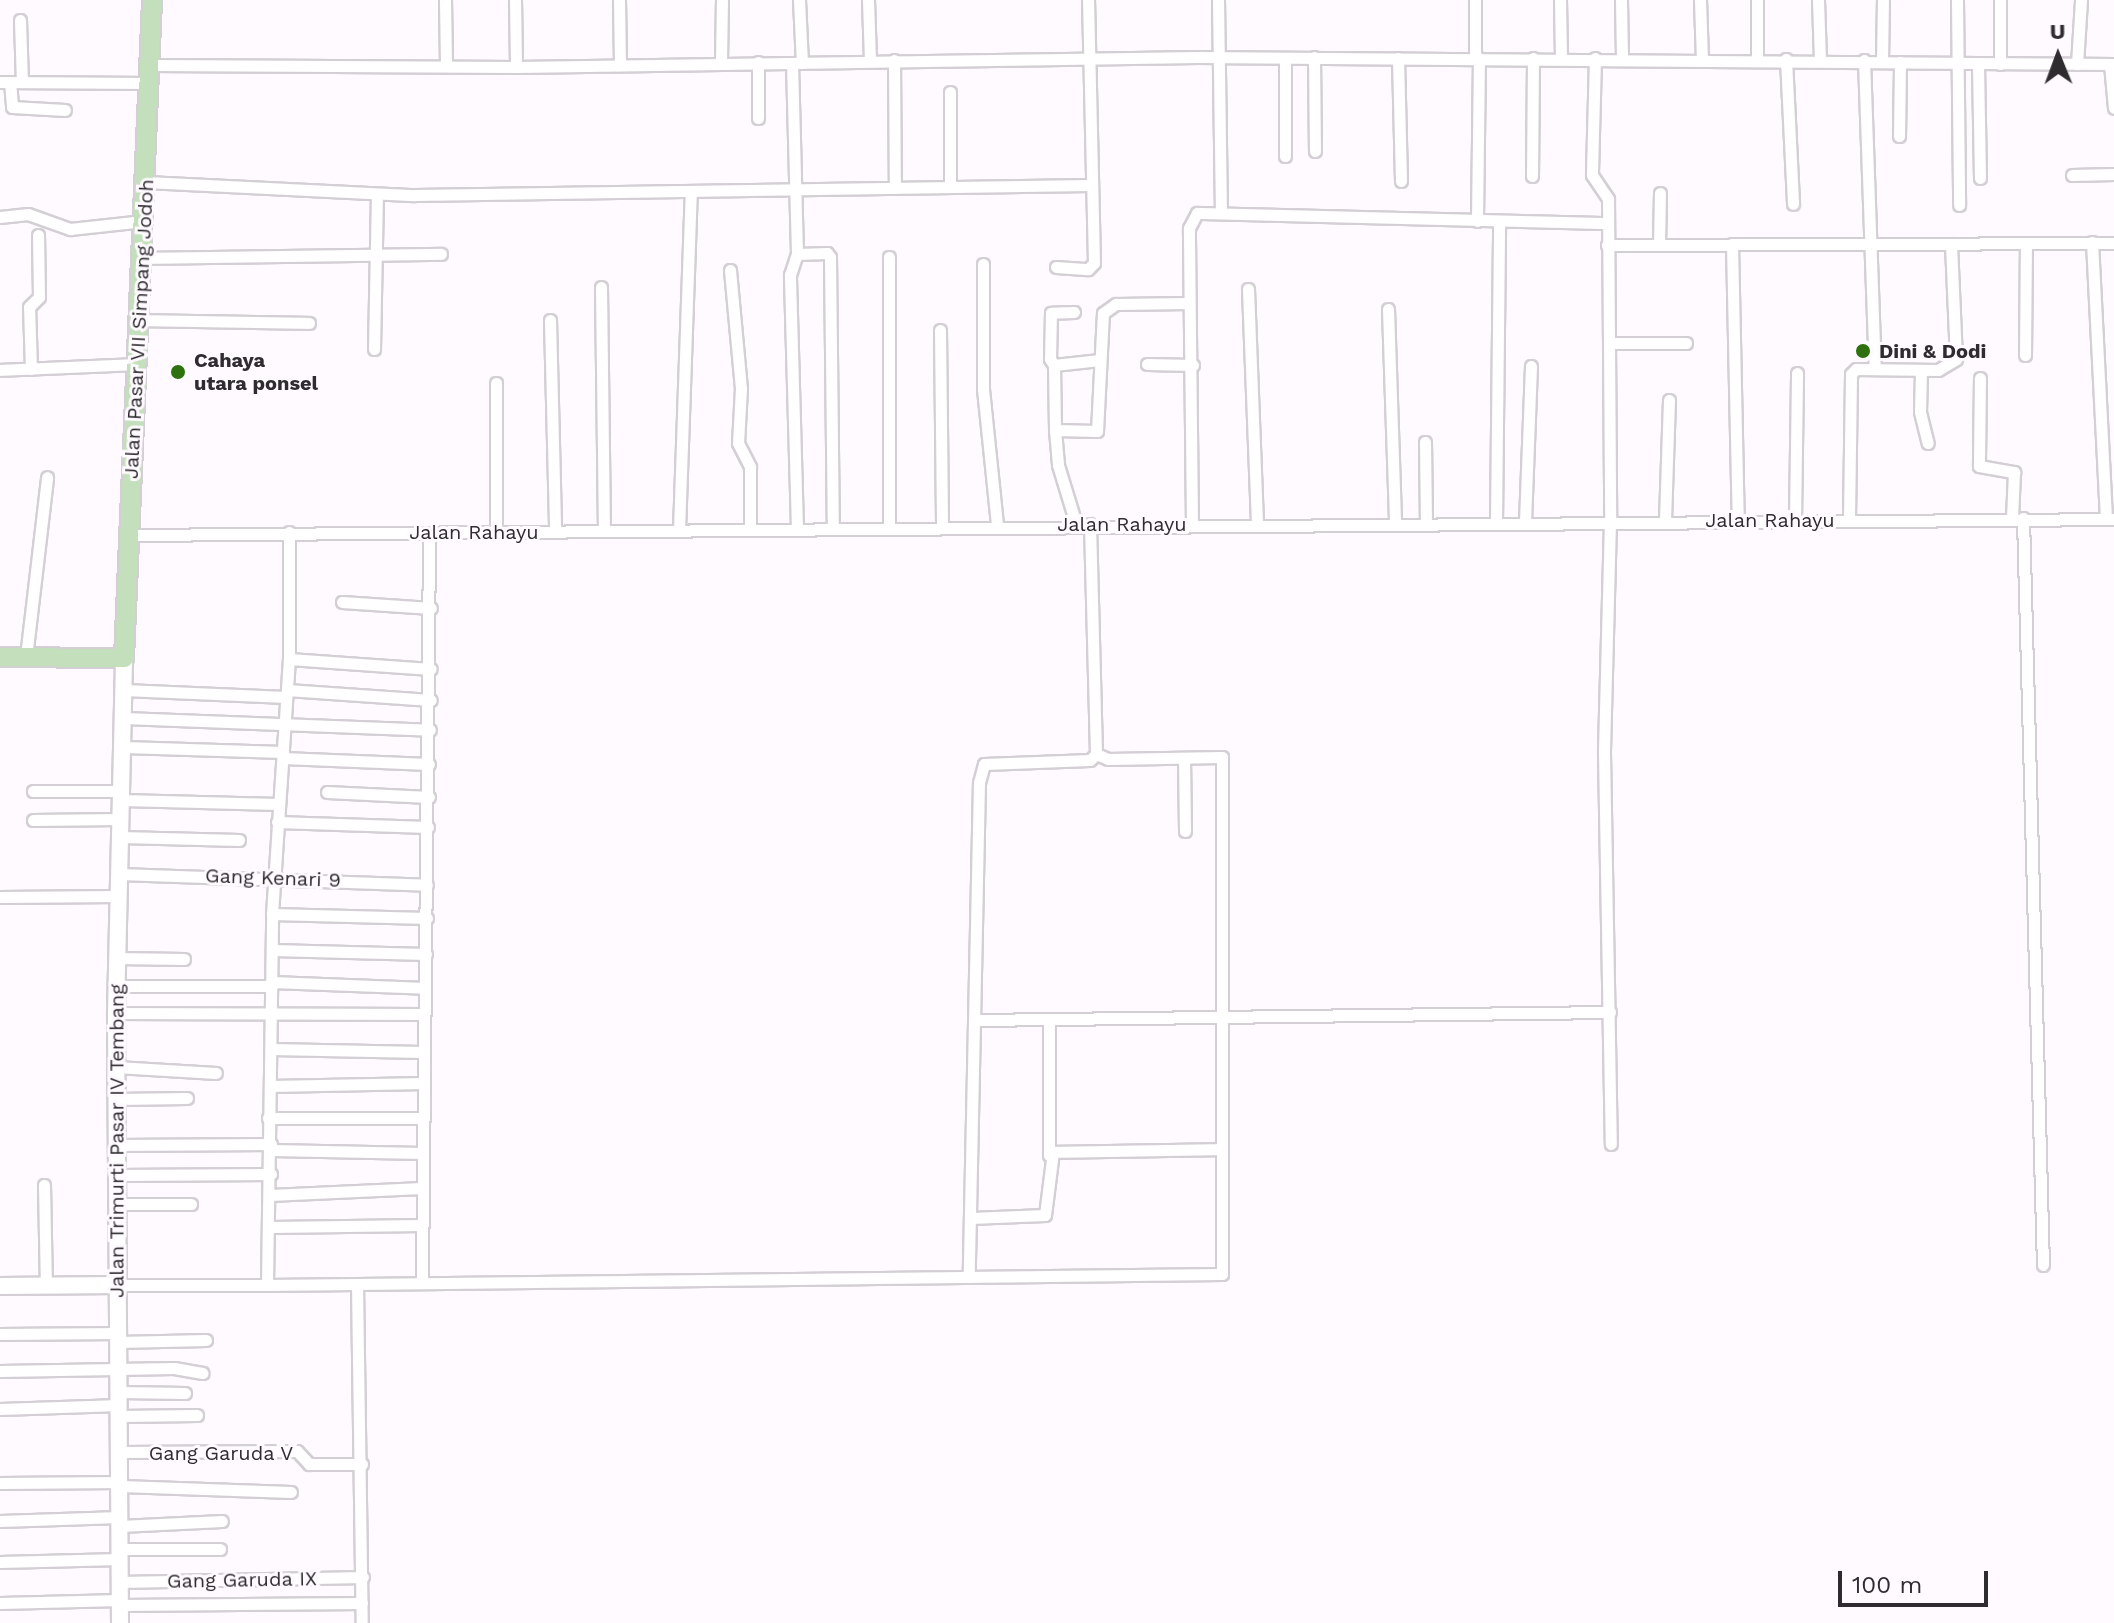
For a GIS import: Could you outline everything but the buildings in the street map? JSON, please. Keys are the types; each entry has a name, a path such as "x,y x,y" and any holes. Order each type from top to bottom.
{"main road":[{"name":"Jalan Pasar VII Simpang Jodoh","path":"124,658 152,0"},
{"path":"0,657 124,658"}],"street":[{"path":"445,0 446,65"},
{"path":"515,0 516,67"},
{"path":"619,0 620,64"},
{"path":"721,62 722,0"},
{"path":"797,529 790,275 797,254 799,0"},
{"path":"868,0 870,60"},
{"path":"1056,267 1093,267 1088,0"},
{"path":"1218,0 1221,213"},
{"path":"1475,0 1477,221"},
{"path":"1560,0 1561,58"},
{"path":"1621,0 1622,58"},
{"path":"1700,0 1702,59"},
{"path":"1757,0 1757,59"},
{"path":"1818,0 1820,59"},
{"path":"1882,62 1883,0"},
{"path":"1957,0 1959,205"},
{"path":"2000,0 2000,64"},
{"path":"2077,64 2081,0"},
{"path":"20,20 11,82 12,107 65,110"},
{"path":"11,82 150,74 446,65 516,67 1193,57 1820,59 1958,64 2112,64 2114,108"},
{"path":"1314,57 1315,151"},
{"path":"1285,58 1285,156"},
{"path":"1398,58 1401,181"},
{"path":"1532,176 1533,58"},
{"path":"1595,58 1592,165 1595,181 1607,192 1610,521 1604,753 1611,1144"},
{"path":"1786,59 1793,204"},
{"path":"894,60 895,188"},
{"path":"1864,60 1874,245 1875,369"},
{"path":"758,62 758,118"},
{"path":"1899,136 1900,62"},
{"path":"1978,64 1980,178"},
{"path":"950,92 950,186"},
{"path":"2072,175 2114,174"},
{"path":"146,182 377,194 1090,185"},
{"path":"679,530 691,191"},
{"path":"1659,245 1660,193"},
{"path":"374,349 377,194"},
{"path":"1192,524 1190,221 1201,211 1606,223"},
{"path":"0,217 28,214 47,223 76,229 90,223 144,221"},
{"path":"1496,522 1499,222"},
{"path":"31,369 29,307 39,297 38,235"},
{"path":"2092,242 2110,519"},
{"path":"2025,355 2026,243"},
{"path":"1607,245 2114,243"},
{"path":"1732,244 1738,520"},
{"path":"1849,519 1851,374 1875,369 1921,371 1947,367 1958,350 1951,244"},
{"path":"797,254 827,253 830,257 833,529"},
{"path":"143,258 441,254"},
{"path":"889,257 889,528"},
{"path":"983,264 983,389 997,525"},
{"path":"730,270 741,388 738,443 750,467 750,529"},
{"path":"601,287 604,531"},
{"path":"1248,289 1257,523"},
{"path":"1055,430 1100,429 1096,365 1106,308 1189,303"},
{"path":"1388,309 1395,522"},
{"path":"1074,312 1051,313 1058,465 1076,524"},
{"path":"140,320 309,323"},
{"path":"550,320 555,532"},
{"path":"940,330 942,525"},
{"path":"1609,343 1686,343"},
{"path":"0,370 138,364"},
{"path":"1147,364 1193,365"},
{"path":"1054,365 1096,365"},
{"path":"1525,522 1531,366"},
{"path":"1921,371 1920,412 1928,443"},
{"path":"1795,520 1797,373"},
{"path":"1980,378 1979,466 2014,472 2018,518 2043,1265"},
{"path":"496,383 496,533"},
{"path":"1665,520 1669,400"},
{"path":"1425,442 1426,522"},
{"path":"26,657 47,477"},
{"name":"Jalan Rahayu","path":"130,535 833,529 942,525 2110,519"},
{"path":"969,1277 979,783 984,764 1090,760 1096,754 1090,524"},
{"path":"267,1285 271,1227 272,1147 268,1118 272,914 289,659 289,532"},
{"path":"422,1282 423,1014 431,700 429,533"},
{"path":"342,602 431,608"},
{"name":"Jalan Trimurti Pasar IV Tembang","path":"120,1623 116,958 124,658"},
{"path":"289,659 431,669"},
{"path":"124,690 431,700"},
{"path":"124,718 430,730"},
{"path":"124,747 429,764"},
{"path":"0,1286 1222,1274 1222,757 1096,754"},
{"path":"1184,758 1185,831"},
{"path":"33,791 278,804"},
{"path":"327,792 429,797"},
{"path":"33,820 121,819"},
{"path":"277,822 428,827"},
{"path":"120,837 239,840"},
{"name":"Gang Kenari 9","path":"119,874 274,877 427,885"},
{"path":"0,897 118,896"},
{"path":"272,914 427,918"},
{"path":"272,950 426,954"},
{"path":"116,958 184,959"},
{"path":"116,986 272,984 425,988"},
{"path":"975,1020 1610,1012"},
{"path":"116,1013 423,1014"},
{"path":"970,1218 1045,1215 1049,1155 1049,1020"},
{"path":"271,1049 423,1052"},
{"path":"116,1067 216,1073"},
{"path":"270,1086 424,1083"},
{"path":"116,1099 187,1098"},
{"path":"268,1118 423,1118"},
{"path":"117,1145 422,1153"},
{"path":"1049,1155 1061,1150 1222,1149"},
{"path":"117,1175 271,1174"},
{"path":"44,1185 46,1285"},
{"path":"270,1195 422,1188"},
{"path":"117,1204 191,1204"},
{"path":"271,1227 422,1225"},
{"path":"357,1284 362,1623"},
{"path":"0,1334 206,1340"},
{"path":"0,1371 119,1367 203,1373"},
{"path":"0,1409 120,1404 185,1393"},
{"path":"120,1404 197,1415"},
{"name":"Gang Garuda V","path":"121,1452 297,1451 308,1464 362,1464"},
{"path":"0,1483 121,1484 291,1492"},
{"path":"0,1521 222,1521"},
{"path":"0,1562 220,1549"},
{"name":"Gang Garuda IX","path":"121,1582 363,1577"},
{"path":"0,1603 362,1603"}],"place":[{"name":"Dini & Dodi","path":"1863,351"},
{"name":"Cahaya utara ponsel","path":"178,372"}]}
